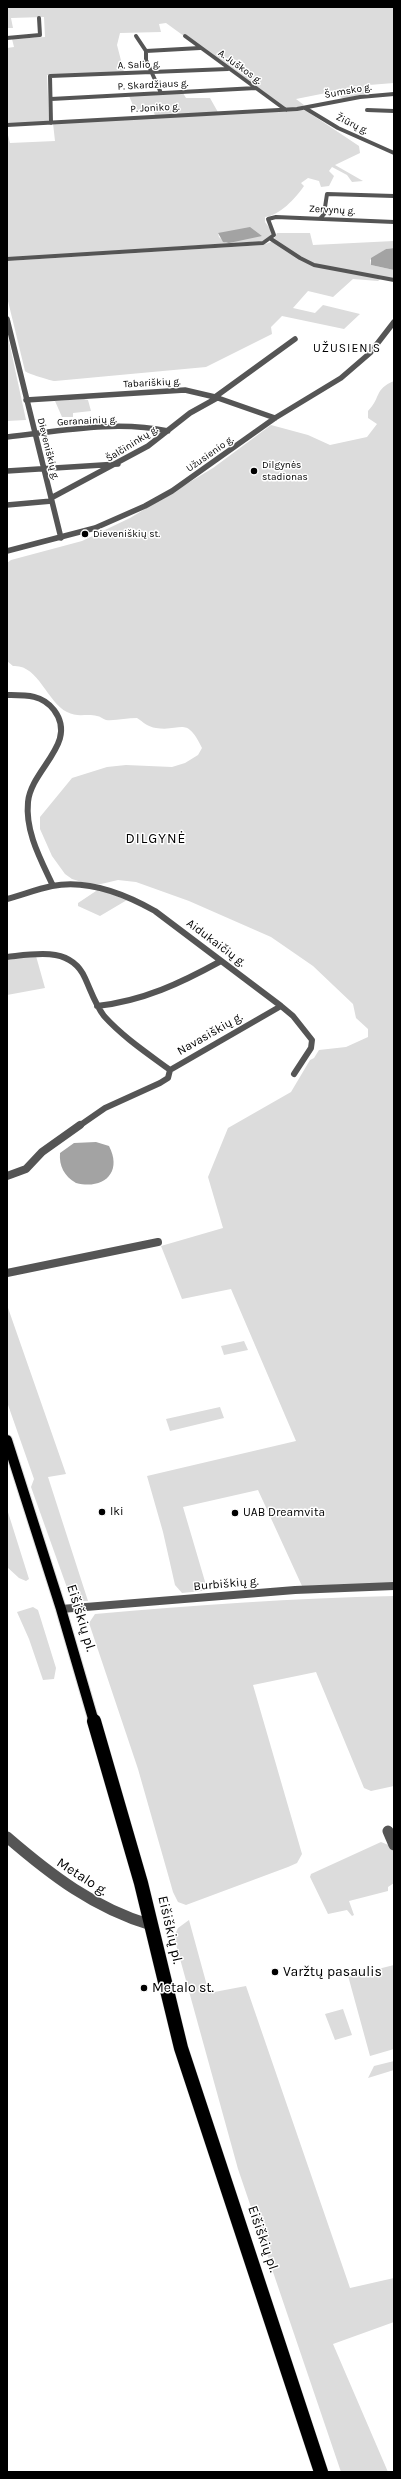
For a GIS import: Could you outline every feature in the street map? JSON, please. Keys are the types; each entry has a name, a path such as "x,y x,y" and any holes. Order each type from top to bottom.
{"main road":[{"name":"Eišiškių pl.","path":"7,1440 61,1609 141,1883 181,2048 321,2472"}],"street":[{"path":"7,38 41,35 39,18"},
{"path":"136,36 146,51 146,60 161,93"},
{"name":"A. Juškos g.","path":"184,36 286,110"},
{"path":"146,51 200,48"},
{"name":"A. Salio g.","path":"51,99 50,76 228,69"},
{"name":"P. Skardžiaus g.","path":"51,99 256,88"},
{"name":"Šumsko g.","path":"305,108 360,97 394,94"},
{"path":"51,99 51,123"},
{"name":"P. Joniko g.","path":"7,125 305,108"},
{"name":"Žiūrų g.","path":"305,108 338,128 394,153"},
{"path":"367,110 394,111"},
{"path":"388,151 394,149"},
{"path":"320,219 324,214 327,194 393,195"},
{"name":"Zervynų g.","path":"272,238 275,232 267,221 269,218 394,222"},
{"path":"7,259 251,244 272,238 277,241 288,253 305,261 394,280"},
{"name":"Dieveniškių g.","path":"7,319 34,434 61,538"},
{"name":"Užusienio g.","path":"7,551 61,538 118,518 172,491 275,418 328,387 356,366 370,353 394,322"},
{"name":"Šalčininkų g.","path":"7,505 51,499 118,464 168,431 190,413 216,397 295,339"},
{"name":"Tabariškių g.","path":"26,400 174,390 192,391 216,397 275,418"},
{"name":"Geranainių g.","path":"7,437 83,429 150,427 168,431"},
{"path":"7,471 109,463 118,464"},
{"path":"7,695 28,695 41,698 54,709 60,720 61,740 52,756 36,775 28,807 37,852 53,886"},
{"name":"Aidukaičių g.","path":"7,899 53,886 85,886 105,889 128,897 155,912 293,1016 312,1040 311,1048 294,1074"},
{"name":"Navasiškių g.","path":"7,957 56,953 70,958 81,970 97,1006 115,1026 170,1070 281,1006"},
{"path":"97,1006 123,1004 147,998 167,990 221,961"},
{"path":"7,1176 26,1169 42,1152 105,1108 168,1078 170,1070"},
{"path":"7,1273 158,1242"},
{"name":"Burbiškių g.","path":"61,1609 295,1590 394,1586"},
{"path":"388,1831 394,1845"},
{"name":"Metalo g.","path":"7,1837 43,1868 85,1899 124,1918 151,1925"}],"shaded area":[{"path":"7,7 394,7 394,83 369,85 369,93 344,99 331,92 296,99 304,105 300,108 359,146 360,153 335,165 363,181 352,182 347,175 332,167 329,171 334,176 329,186 321,187 319,181 308,178 301,183 304,186 287,206 271,216 265,217 265,222 273,233 272,237 265,241 7,258 7,131 10,143 55,141 53,123 156,118 153,110 135,110 129,96 183,93 186,98 210,98 219,114 287,111 166,23 159,24 161,32 120,33 117,45 124,72 47,75 49,122 7,125 7,48 14,47 12,39 45,37 44,17 11,18 13,28 7,28","holes":["218,233 262,235 226,243 219,237"]},
{"path":"250,227 262,236 229,243 223,242 218,233"},
{"path":"277,233 310,233 313,245 394,241 394,248 386,249 370,260 371,265 394,270 394,279 383,277 378,281 353,279 333,297 308,291 293,308 315,313 323,305 360,314 344,329 282,316 271,327 272,334 206,367 55,381 39,377 25,371 7,297 7,261 263,245 273,241"},
{"path":"394,248 394,270 371,265 371,258 386,249"},
{"path":"7,332 26,420 7,421"},
{"path":"394,381 394,1583 302,1586 258,1490 183,1507 206,1585 202,1591 182,1593 175,1585 163,1532 147,1476 296,1441 231,1289 182,1299 161,1246 223,1228 208,1177 228,1128 291,1092 310,1060 314,1058 319,1050 346,1047 368,1037 368,1029 356,1018 353,1004 313,966 271,937 189,901 136,882 118,880 101,884 88,884 72,879 65,874 52,856 40,829 40,817 72,778 107,767 126,765 172,767 185,763 198,755 202,748 192,732 187,728 156,728 137,718 106,720 98,716 71,714 60,707 36,677 29,671 22,667 13,666 7,661 7,563 11,560 82,541 130,518 213,468 271,425 308,435 330,445 367,437 377,424 368,418 368,411 383,387"},
{"path":"88,400 91,411 73,413 73,417 62,417 55,401"},
{"path":"99,889 127,900 100,916 78,906 78,903"},
{"path":"36,956 45,988 7,995 7,960"},
{"path":"96,1142 109,1146 114,1164 112,1171 108,1177 95,1184 86,1185 76,1183 65,1174 60,1162 60,1153 74,1143"},
{"path":"7,1305 66,1474 48,1477 88,1601 80,1601 70,1596 31,1487 34,1479 7,1402"},
{"path":"244,1341 248,1350 224,1355 221,1346"},
{"path":"220,1407 224,1418 170,1431 166,1419"},
{"path":"7,1509 29,1579 26,1581 19,1578 7,1567"},
{"path":"394,1596 394,1786 371,1791 364,1788 316,1672 253,1685 302,1854 297,1863 288,1867 186,1905 178,1902 173,1892 138,1769 89,1623 95,1614 244,1602"},
{"path":"33,1607 38,1610 56,1668 54,1679 43,1680 29,1639 17,1612"},
{"path":"381,1842 391,1846 394,1852 394,1883 388,1887 388,1891 349,1901 354,1915 352,1916 347,1910 328,1914 310,1877 311,1874"},
{"path":"189,1920 209,1993 246,1986 350,2288 394,2278 394,2322 333,2344 388,2472 341,2472 238,2169 174,1937 178,1928"},
{"path":"394,1965 394,2049 370,2056 347,1972 373,1967 374,1970"},
{"path":"343,2009 352,2035 335,2040 325,2014"},
{"path":"394,2061 394,2070 368,2078 374,2066"}],"place":[{"name":"Dilgynės stadionas","path":"254,471"},
{"name":"Dieveniškių st.","path":"85,534"},
{"name":"Iki","path":"102,1512"},
{"name":"UAB Dreamvita","path":"235,1513"},
{"name":"Varžtų pasaulis","path":"275,1972"},
{"name":"Metalo st.","path":"144,1988"}],"district":[{"name":"UŽUSIENIS","path":"347,349"},
{"name":"DILGYNĖ","path":"156,839"}]}
